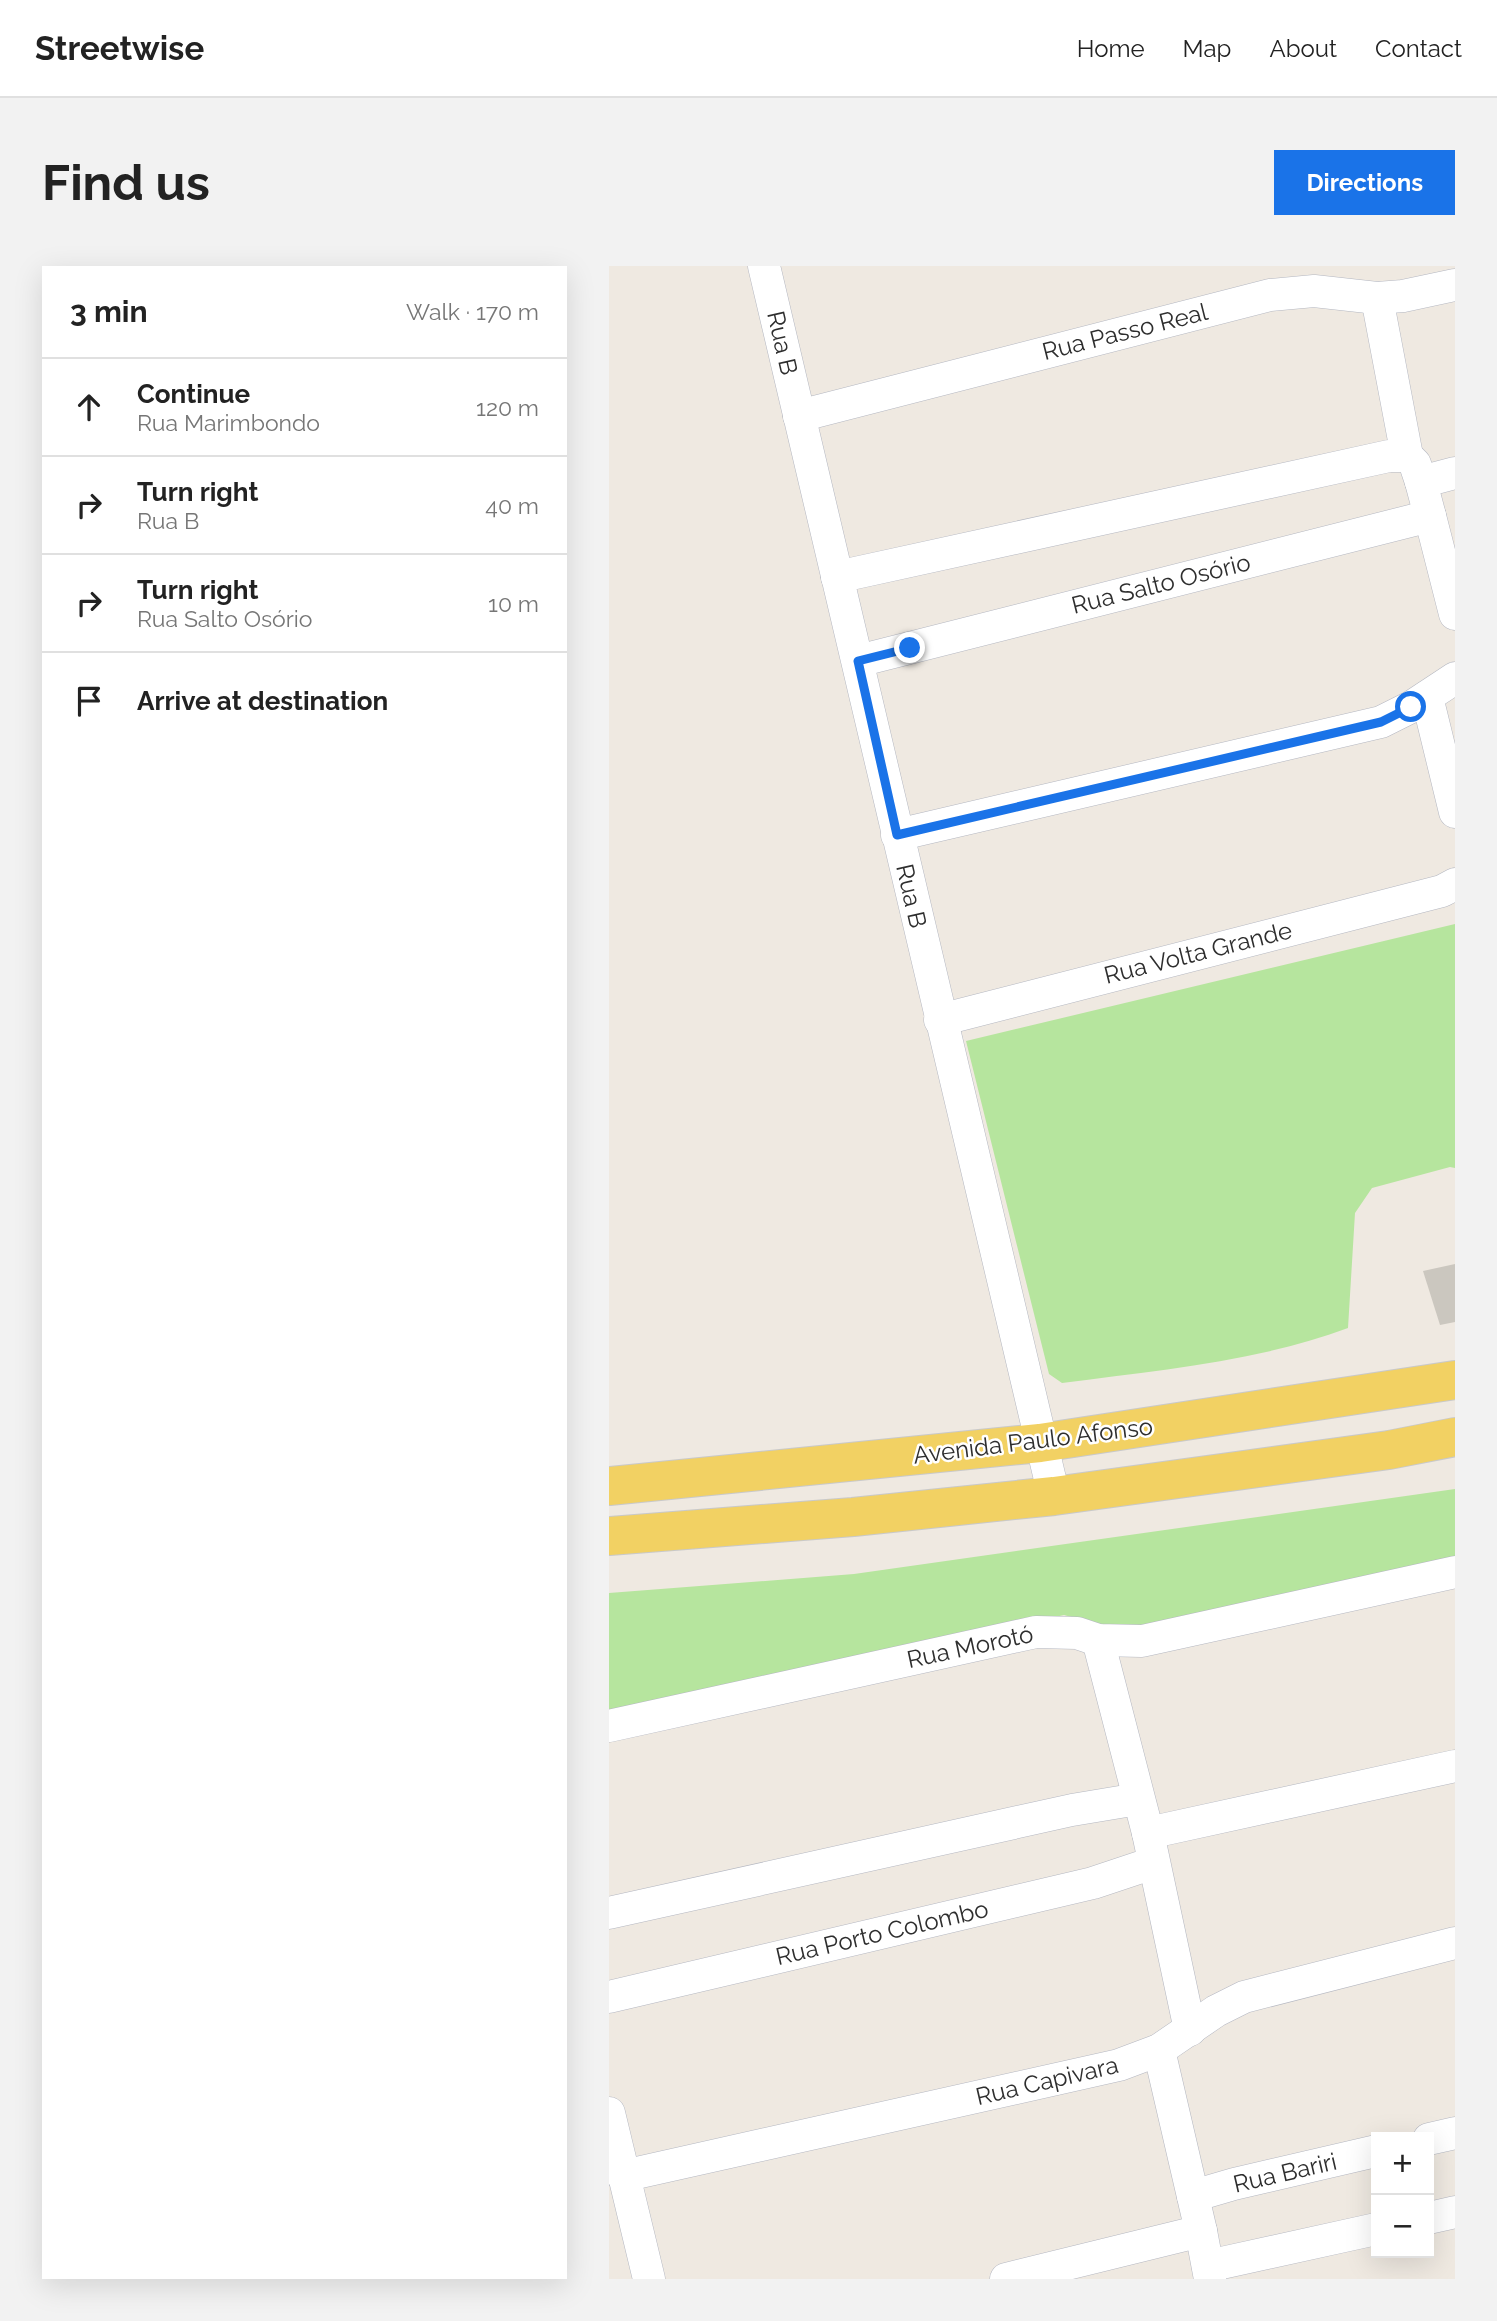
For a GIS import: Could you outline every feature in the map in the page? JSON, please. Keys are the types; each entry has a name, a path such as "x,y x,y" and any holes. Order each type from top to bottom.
{"main road":[{"name":"Avenida Paulo Afonso","path":"609,1486 1040,1443 1147,1429 1455,1380"},
{"path":"609,1536 853,1517 1054,1496 1389,1450 1455,1437"}],"street":[{"name":"Rua B","path":"764,266 1054,1496"},
{"name":"Rua Passo Real","path":"799,416 1270,295 1314,291 1331,279 1354,297 1403,296 1455,285"},
{"path":"1377,298 1414,469 1430,516 1455,614"},
{"path":"837,577 1389,456 1414,469 1455,473"},
{"name":"Rua Salto Osório","path":"858,661 1430,516"},
{"path":"897,835 1381,722 1455,678"},
{"path":"1427,697 1455,812"},
{"name":"Rua Volta Grande","path":"940,1020 1442,891 1455,884"},
{"name":"Rua Morotó","path":"609,1726 1036,1632 1077,1633 1098,1640 1142,1641 1455,1572"},
{"path":"1098,1640 1150,1848 1191,2029"},
{"name":"Rua Porto Colombo","path":"609,1997 1093,1883 1150,1848 1455,1766"},
{"path":"609,1913 1072,1810 1138,1799"},
{"name":"Rua Capivara","path":"623,2176 1119,2065 1159,2050 1216,2011 1244,1997 1455,1942"},
{"path":"1159,2050 1209,2272 1371,2230"},
{"path":"609,2113 649,2279"},
{"path":"1434,2138 1455,2133"},
{"name":"Rua Bariri","path":"1193,2196 1371,2152"},
{"path":"1434,2217 1455,2213"},
{"path":"1006,2279 1201,2231"}],"green space":[{"path":"1455,924 1455,1168 1450,1167 1372,1188 1355,1213 1348,1328 1278,1349 1171,1369 1062,1383 1049,1374 966,1041"},
{"path":"1455,1489 1455,1561 1128,1640 1096,1624 1064,1615 609,1719 609,1593 854,1574"}],"building":[{"path":"1455,1264 1455,1322 1440,1325 1423,1271"}],"route":[{"path":"910,648 858,661 897,835 1381,722 1411,707"}]}
